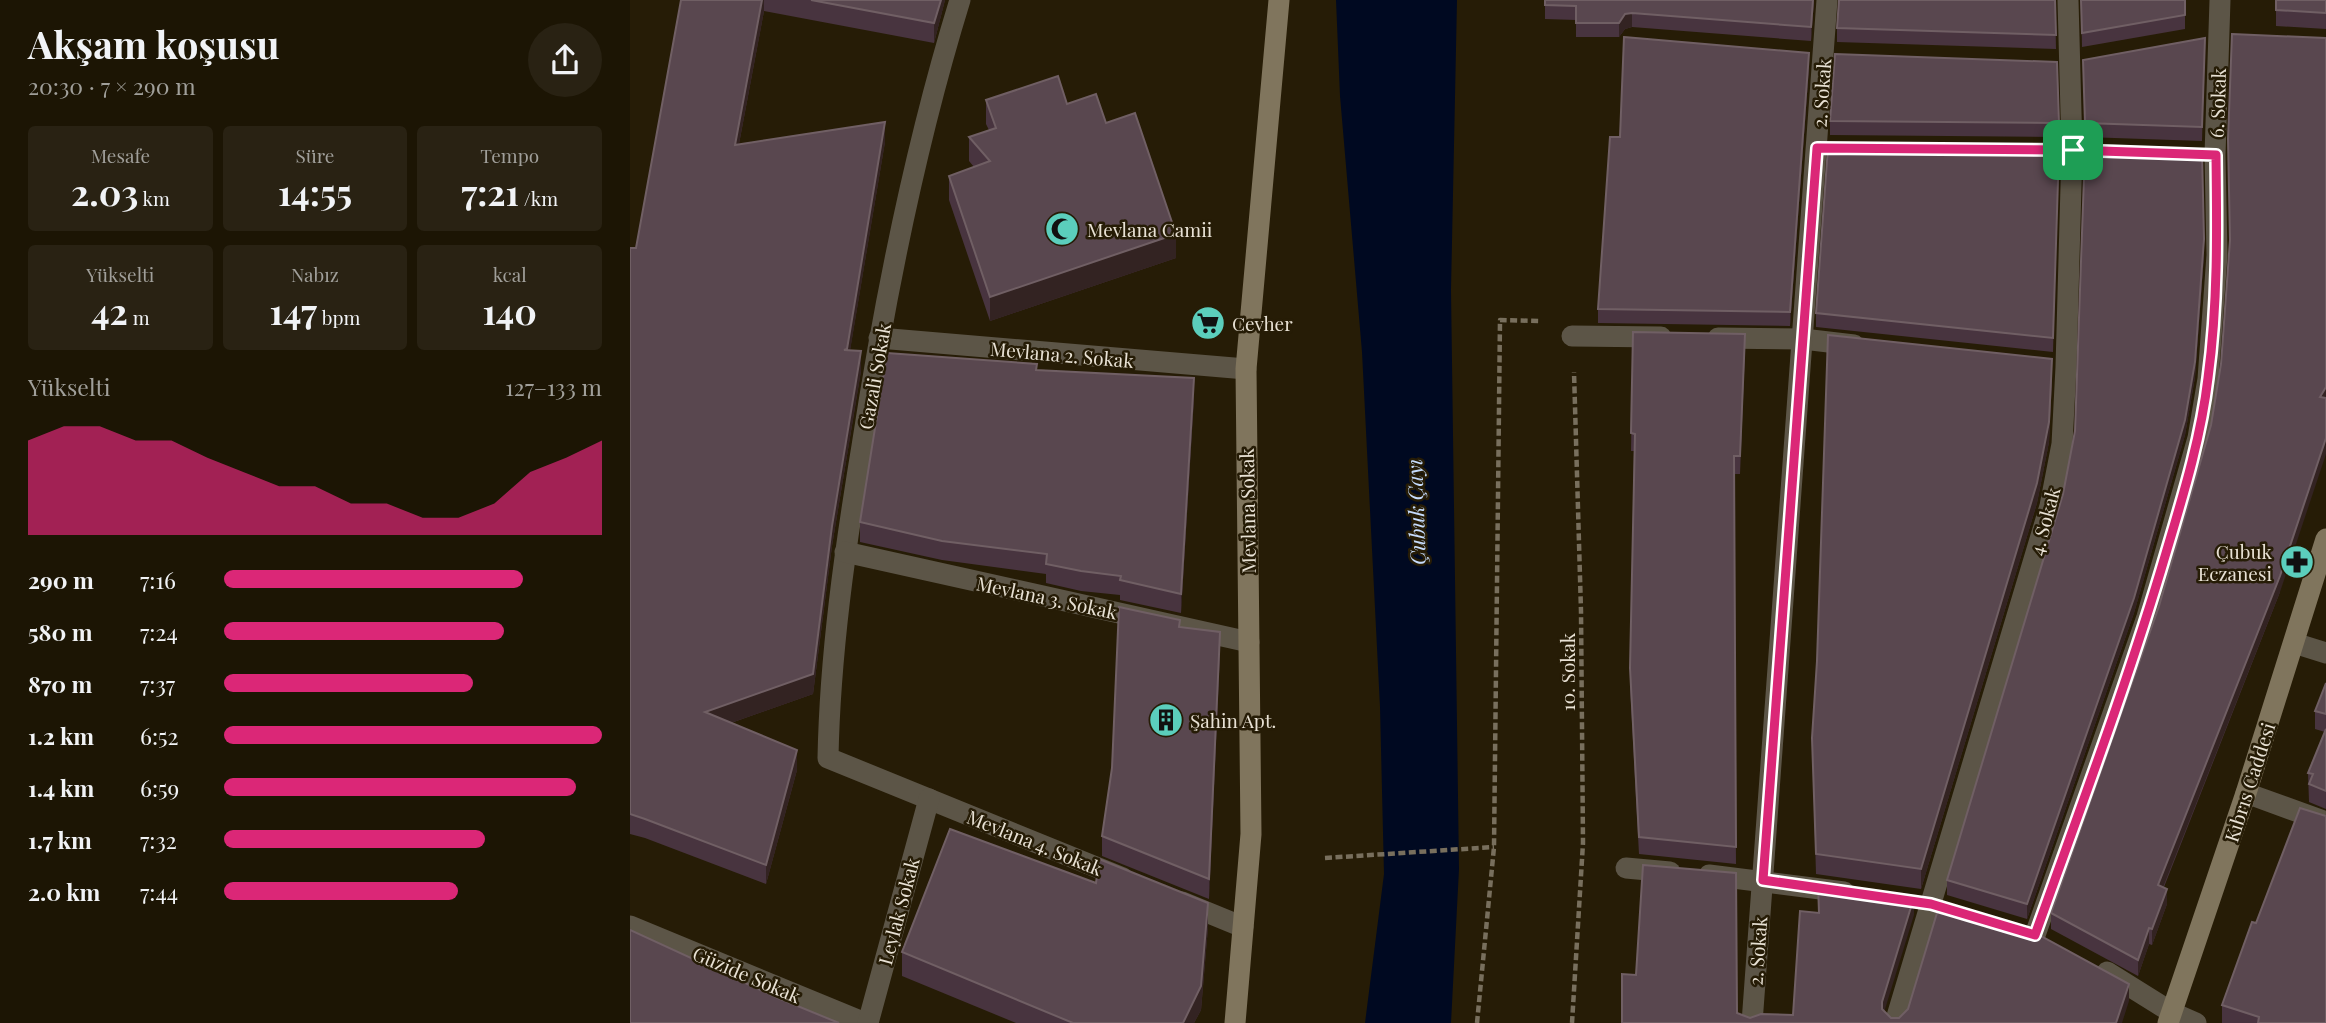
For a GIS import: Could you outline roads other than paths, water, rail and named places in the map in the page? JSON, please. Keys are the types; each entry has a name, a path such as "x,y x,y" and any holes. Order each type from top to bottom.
{"street":[{"name":"Gazali Sokak","path":"828,758 828,726 845,552 879,338 936,76 960,0"},
{"name":"Mevlana Sokak","path":"1235,1023 1251,834 1246,369 1279,0"},
{"name":"2. Sokak","path":"1752,1023 1803,339 1830,55 1827,0"},
{"name":"4. Sokak","path":"1895,1023 1938,906 2050,506 2062,444 2059,367 2073,150 2062,63 2068,0"},
{"name":"6. Sokak","path":"2035,935 2147,617 2198,438 2214,325 2217,254 2216,155 2226,36 2220,0"},
{"path":"2192,41 2226,36"},
{"path":"1796,52 1830,55"},
{"path":"2062,63 2096,58"},
{"path":"2046,150 2098,151"},
{"path":"2189,154 2216,155"},
{"path":"1572,337 1803,339 1872,346"},
{"name":"Mevlana 2. Sokak","path":"879,338 1246,369"},
{"name":"Kıbrıs Caddesi","path":"2170,1017 2246,793 2326,539"},
{"name":"Mevlana 3. Sokak","path":"845,552 1249,642"},
{"path":"2294,643 2326,653"},
{"name":"Mevlana 4. Sokak","path":"828,758 1142,886"},
{"path":"2246,793 2326,822"},
{"name":"Leylak Sokak","path":"866,1023 929,799"},
{"path":"1626,868 1763,880 1867,895"},
{"path":"1168,896 1243,927"},
{"path":"1906,900 1938,906"},
{"name":"Güzide Sokak","path":"630,926 866,1023"},
{"path":"2009,928 2035,935 2057,947"},
{"path":"2090,964 2170,1017 2196,1023"}],"water":[{"name":"Çubuk Çayı","path":"1336,0 1457,0 1451,290 1459,869 1451,1023 1365,1023 1384,874 1380,707 1362,352 1340,96"}],"place":[{"name":"Mevlana Camii","path":"1062,229"},
{"name":"Cevher","path":"1208,323"},
{"name":"Çubuk Eczanesi","path":"2297,562"},
{"name":"Şahin Apt.","path":"1166,720"}]}
